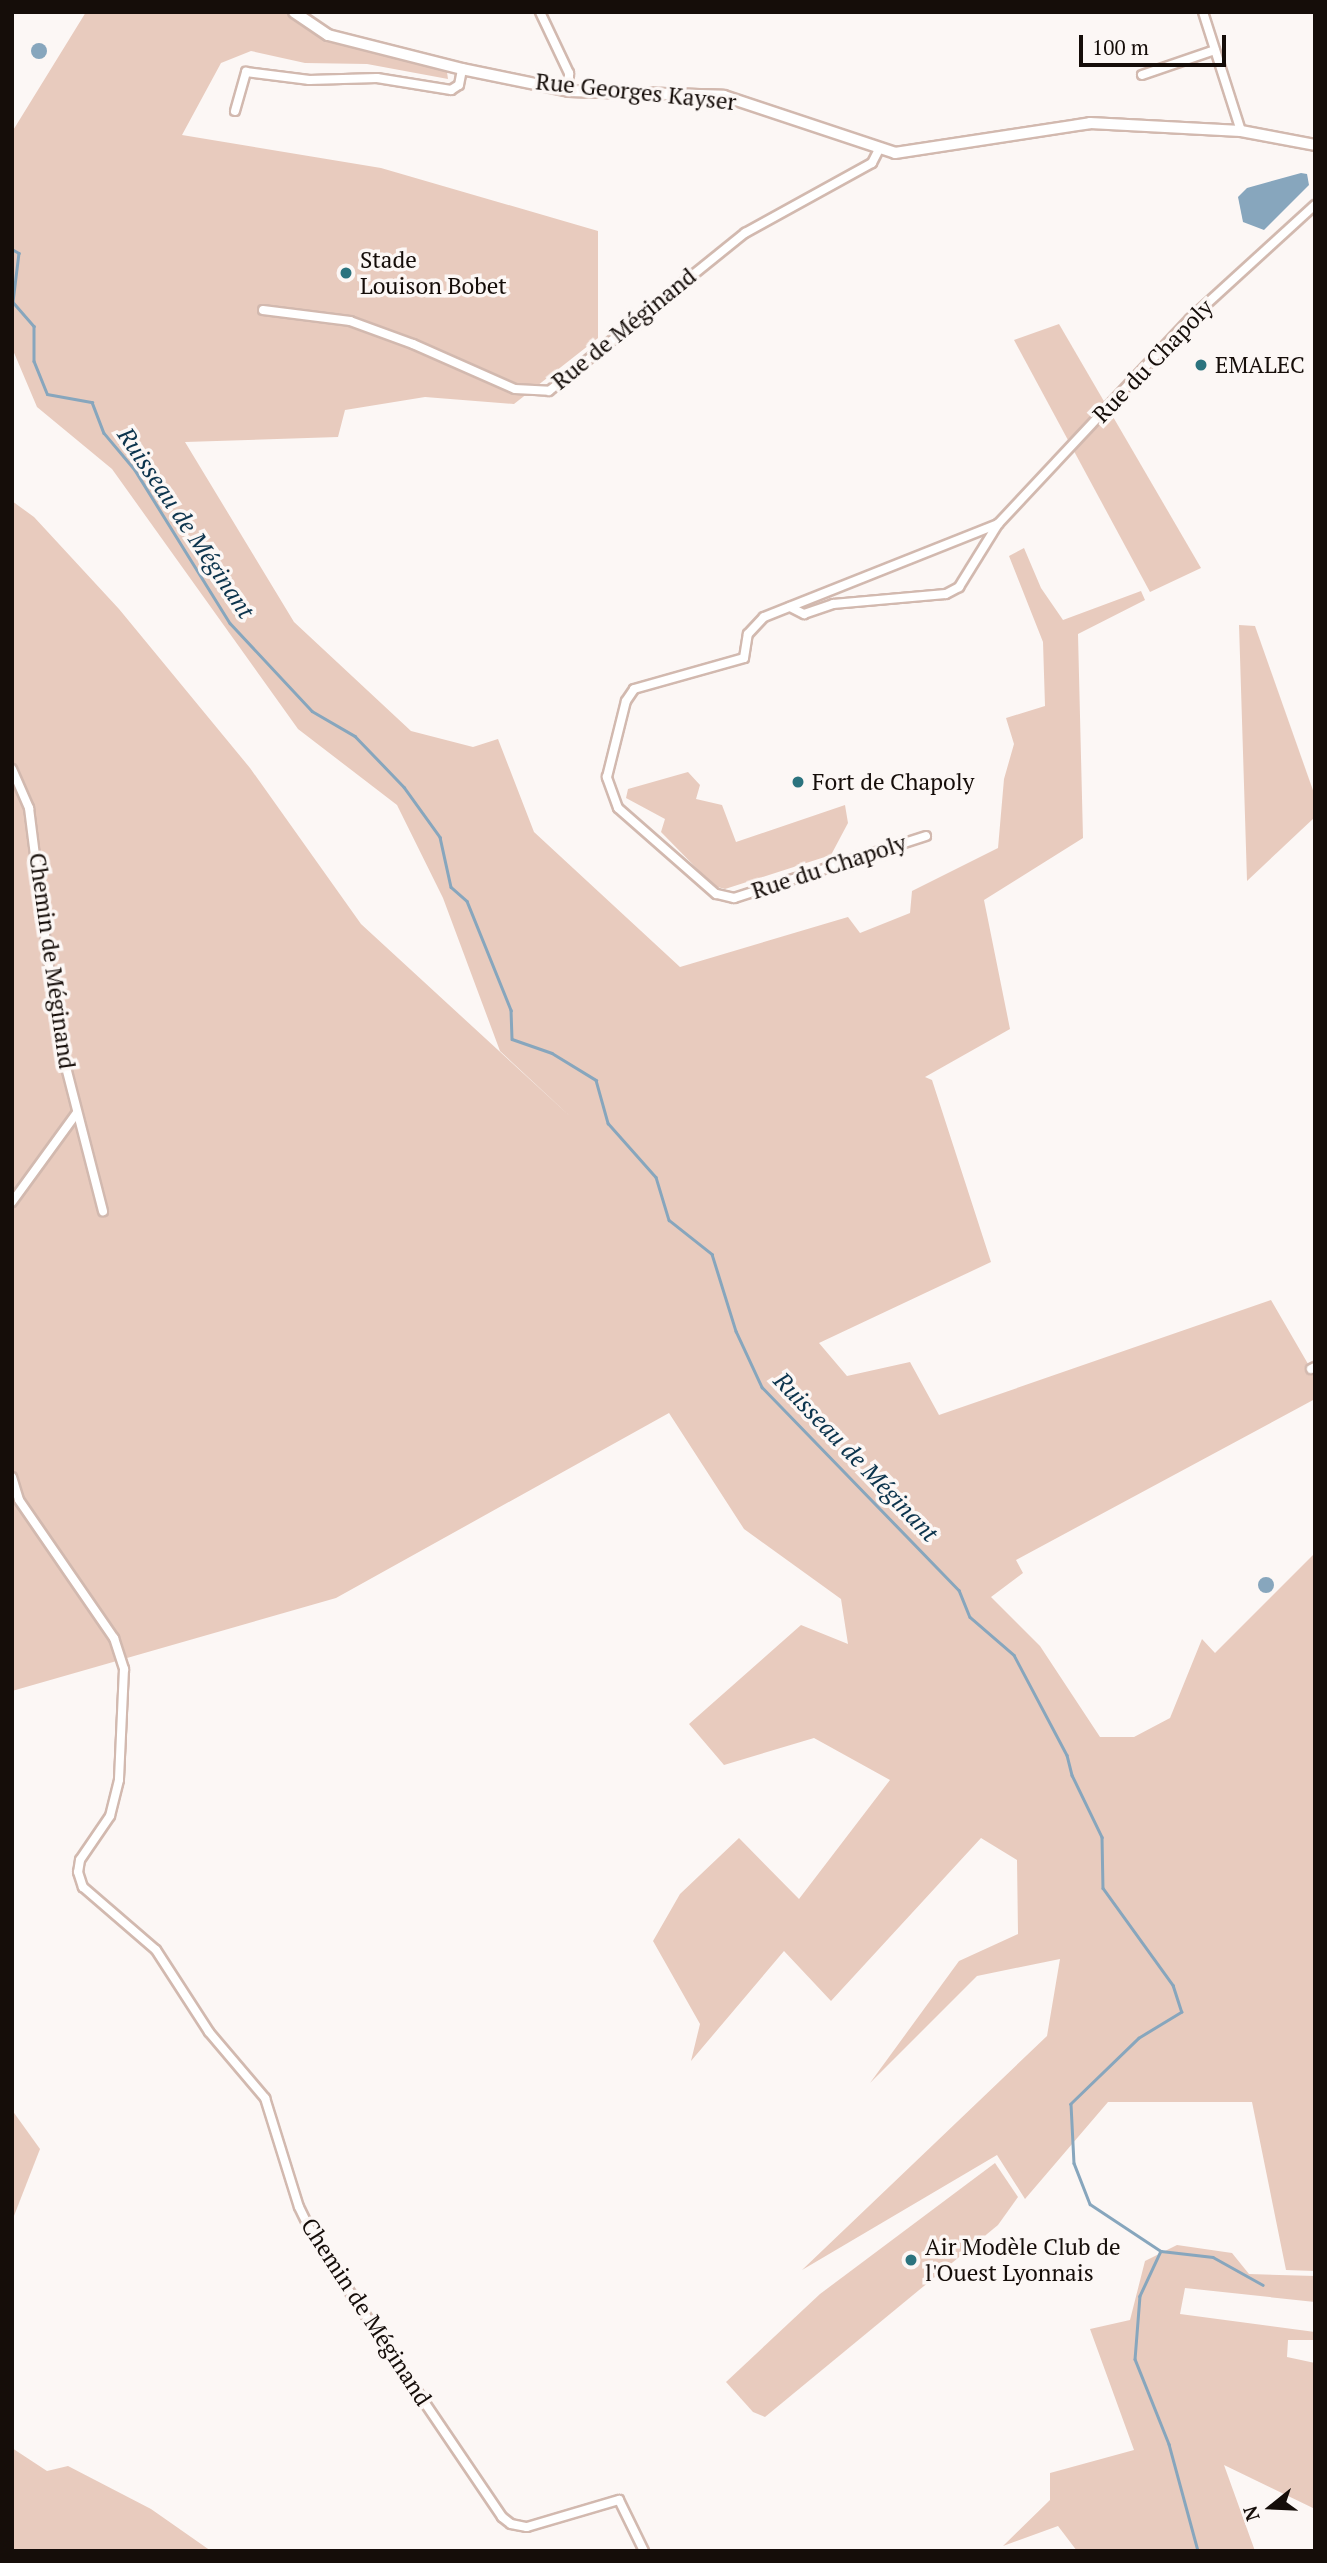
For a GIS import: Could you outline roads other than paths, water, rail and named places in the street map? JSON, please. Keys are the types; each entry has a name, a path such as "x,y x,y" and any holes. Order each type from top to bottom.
{"street":[{"name":"Rue Georges Kayser","path":"294,12 327,35 462,69 569,90 724,96 879,149 916,151 1048,126 1090,123 1241,131 1315,145"},
{"path":"540,12 569,73 569,90"},
{"path":"1203,12 1241,131"},
{"path":"1142,75 1216,50"},
{"path":"235,111 246,72 309,80 377,78 451,90 459,85 462,69"},
{"name":"Rue de Méginand","path":"262,310 350,321 413,344 515,389 549,391 745,233 872,163 879,149"},
{"name":"Rue du Chapoly","path":"790,607 804,614 833,604 946,594 959,587 998,524 1190,319 1315,205"},
{"name":"Rue du Chapoly","path":"926,836 734,898 716,894 611,797 607,777 626,701 634,689 744,658 755,624 790,607 998,524"},
{"name":"Chemin de Méginand","path":"12,769 29,808 58,1036 103,1211"},
{"path":"12,1202 76,1114"},
{"name":"Chemin de Méginand","path":"12,1477 19,1500 114,1638 124,1669 119,1780 110,1816 80,1860 83,1887 156,1950 209,2032 265,2098 299,2207 316,2242 502,2517 527,2527 619,2500 644,2551"}],"water":[{"path":"39,43 47,51 39,59 31,51"},
{"path":"1301,173 1307,174 1309,185 1264,230 1243,222 1238,197 1247,188"},
{"path":"1263,1577 1269,1577 1274,1585 1272,1591 1263,1593 1258,1588 1258,1582"}],"waterway":[{"name":"Ruisseau de Méginant","path":"12,249 19,253 13,302 34,326 34,361 47,394 92,402 104,433 135,470 230,623 312,711 355,736 404,787 440,837 451,887 467,901 511,1010 512,1039 552,1053 596,1080 608,1123 656,1177 669,1220 712,1254 736,1331 762,1387 959,1590 970,1617 1014,1655 1067,1755 1072,1775 1102,1837 1103,1888 1173,1985 1182,2012 1139,2038 1071,2104 1074,2163 1090,2204 1161,2251 1140,2296 1135,2359 1169,2444 1198,2551"},
{"path":"1161,2251 1213,2257 1263,2285"}],"place":[{"name":"Stade Louison Bobet","path":"346,273"},
{"name":"EMALEC","path":"1201,365"},
{"name":"Fort de Chapoly","path":"798,782"},
{"name":"Air Modèle Club de l'Ouest Lyonnais","path":"911,2260"}]}
